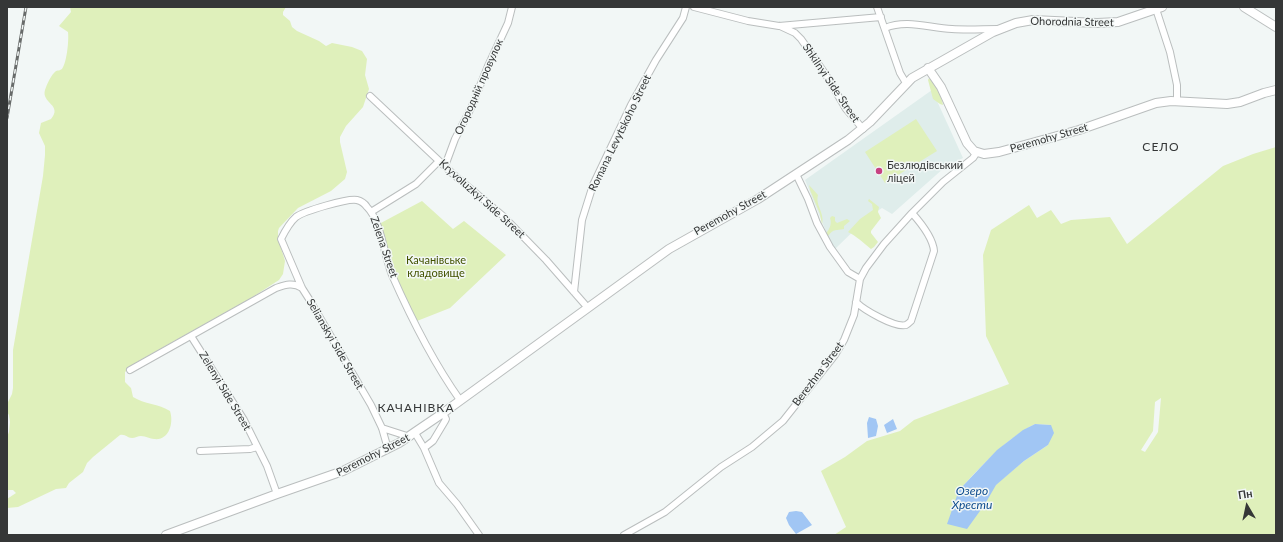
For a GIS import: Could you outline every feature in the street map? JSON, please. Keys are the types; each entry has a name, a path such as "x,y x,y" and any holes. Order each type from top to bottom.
{"street":[{"name":"Огородній провулок","path":"445,166 455,139 471,108 488,66 508,24 512,7"},
{"name":"Romana Levytskoho Street","path":"574,292 580,228 593,185 631,106 659,55 683,18 686,7"},
{"path":"694,7 748,21 779,26 881,16"},
{"path":"877,7 900,73 906,83"},
{"path":"1244,7 1276,27"},
{"path":"1159,8 1177,85 1177,101"},
{"name":"Ohorodnia Street","path":"885,28 906,23 952,29 998,29 1016,23 1033,20 1113,23 1159,8"},
{"name":"Shkilnyi Side Street","path":"779,26 795,33 801,39 826,75 846,109 863,129"},
{"name":"Peremohy Street","path":"166,535 277,494 343,472 412,435 677,244 758,199 842,144 863,129 906,83 928,68 998,29"},
{"path":"928,68 938,83 963,138 969,147 977,152"},
{"name":"Peremohy Street","path":"977,152 986,154 999,152 1089,127 1156,103 1177,101 1227,104 1240,102 1276,90"},
{"name":"Kryvoluzkyi Side Street","path":"370,96 470,189 503,216 546,260 588,308"},
{"name":"Berezhna Street","path":"624,535 661,515 721,467 752,447 778,425 839,349 849,329 860,279 866,268 884,244 912,213 943,182 973,158 977,152"},
{"path":"371,212 416,184 439,161"},
{"path":"796,174 817,223 833,252 848,272 860,279"},
{"name":"Zelena Street","path":"281,239 288,226 297,216 347,200 358,200 365,204 376,219 393,276 437,366 460,400"},
{"path":"856,302 874,315 894,323 904,325 911,321 934,251 933,244 924,228 912,213"},
{"name":"Selianskyi Side Street","path":"281,239 302,288 310,299 371,405 382,428 388,449"},
{"path":"130,370 276,288 290,284 302,288"},
{"name":"Zelenyi Side Street","path":"191,336 242,418 269,471 277,494"},
{"path":"424,448 433,441 445,421 446,419 443,413"},
{"path":"382,428 412,435 424,448 438,483 457,504 479,535"},
{"name":"Zelenyi Side Street","path":"200,451 250,449 257,447"}],"shaded area":[{"name":"Безлюдівський ліцей","path":"932,90 963,158 944,168 892,214 882,208 868,217 835,249 827,234 805,180"}],"green space":[{"path":"70,7 286,7 283,15 290,21 292,27 297,31 319,41 326,46 332,43 352,47 362,51 367,59 365,75 369,89 363,107 346,126 340,137 347,172 345,179 331,191 298,208 279,228 278,238 285,261 283,274 279,280 251,298 135,363 125,372 125,382 131,388 133,397 170,411 171,426 167,434 159,439 151,439 145,436 130,438 120,435 93,457 87,463 83,472 69,483 66,488 56,489 18,507 7,508 7,499 16,493 13,490 7,490 7,437 10,422 7,412 7,404 13,388 13,350 43,176 45,146 39,133 41,123 51,119 55,110 46,98 45,90 52,75 64,66 68,45 68,32 59,26 71,12"},
{"path":"929,78 938,90 942,98 943,105 933,99 928,80"},
{"path":"916,119 937,151 885,183 865,152"},
{"path":"1276,147 1276,535 834,535 846,527 821,471 845,457 867,441 900,431 914,420 1009,384 986,336 983,255 991,230 1029,205 1037,218 1051,210 1061,224 1071,220 1110,217 1127,244 1223,166","holes":["1161,398 1158,432 1145,452 1141,450 1153,431 1155,402","1035,424 1051,425 1048,445 1024,461 995,485 959,490 1003,446 1024,430"]},
{"path":"809,185 818,195 817,199 823,220 822,225 820,214"},
{"path":"869,199 879,207 878,212 881,218 871,231 878,242 871,249 857,237 848,232 860,219 873,210 872,204 868,201"},
{"name":"Качанівське кладовище","path":"422,201 453,229 464,221 506,255 450,308 417,321 393,272 379,224"},
{"path":"832,216 835,217 835,221 837,223 847,219 850,221 844,226 844,229 834,231 828,236 826,233 829,230 831,222 830,218"}],"water":[{"path":"869,417 876,419 878,426 876,436 868,438 867,423"},
{"path":"893,419 897,429 887,433 884,425"},
{"name":"Озеро Хрести","path":"1035,424 1051,425 1054,433 1048,445 1024,461 996,485 985,504 967,529 947,524 959,490 997,450 1023,430"},
{"path":"789,512 802,512 812,525 796,534 786,518"}],"railway":[{"path":"7,118 26,7"}],"place":[{"name":"Безлюдівський ліцей","path":"879,171"}],"district":[{"name":"СЕЛО","path":"1161,147"},
{"name":"КАЧАНІВКА","path":"416,408"}]}
